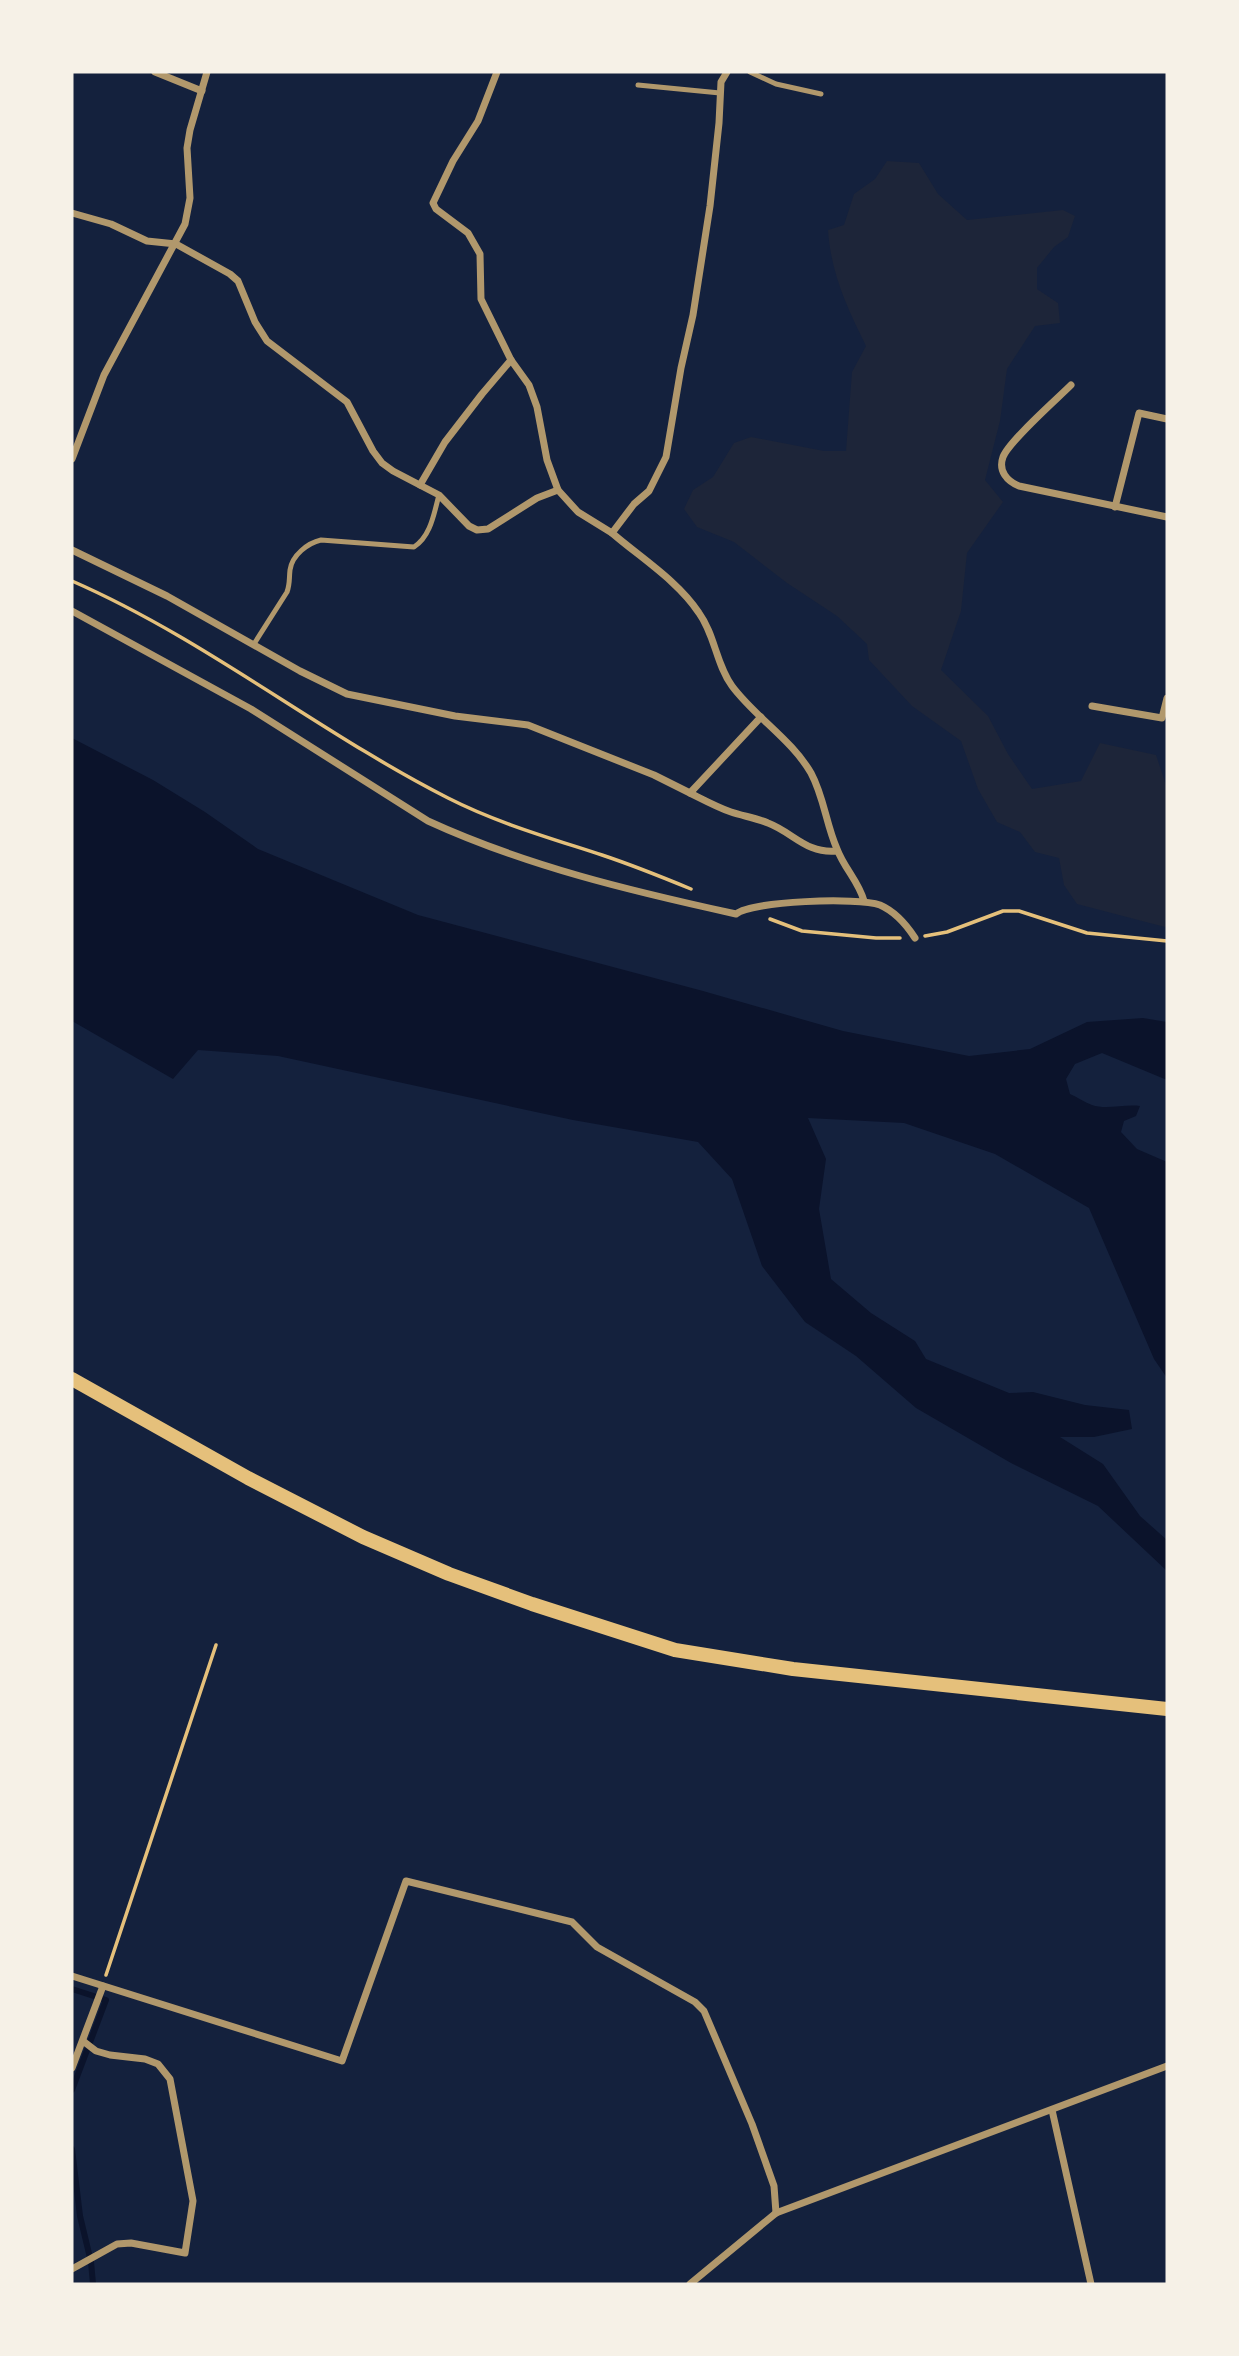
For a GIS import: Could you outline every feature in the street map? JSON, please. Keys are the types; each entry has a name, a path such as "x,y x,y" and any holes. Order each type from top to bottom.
{"main road":[{"path":"72,1379 248,1478 363,1537 449,1574 675,1650 793,1669 1167,1709"}],"street":[{"path":"155,72 202,91"},
{"path":"72,459 104,375 185,224 190,198 187,148 207,72"},
{"path":"497,72 478,121 453,161 433,203 436,209 468,233 480,254 481,299 511,360 529,384 537,407 547,460 558,490 578,512 612,533 677,589 698,611 709,630 728,681 747,706 761,717 810,772 822,797 837,851 861,889 864,901"},
{"path":"612,533 649,491 666,457 693,315 710,206 721,82 727,72"},
{"path":"72,213 110,224 147,241 176,244 230,274 238,281 255,322 267,341 347,402 382,463 439,495 469,526 477,530 488,529 537,498 558,490"},
{"path":"420,485 445,442 511,360"},
{"path":"1071,384 1003,456 1002,470 1008,481 1019,486 1167,517"},
{"path":"1115,507 1139,413 1167,419"},
{"path":"72,550 167,596 300,671 347,694 455,716 528,725 654,775 730,812 767,823 783,830 800,844 823,853 837,851"},
{"path":"72,611 251,709 428,821 459,835 524,859 604,883 736,914 742,909 831,900 864,901 881,906 900,917 915,938"},
{"path":"1092,706 1165,719 1167,698"},
{"path":"690,793 761,717"},
{"path":"72,1976 342,2061 406,1881 572,1922 597,1947 695,2001 704,2011 752,2124 774,2186 776,2213"},
{"path":"72,2068 103,1986"},
{"path":"72,2269 117,2244 131,2243 185,2253 193,2201 170,2079 158,2064 145,2059 96,2051 83,2041"},
{"path":"690,2284 776,2213 1167,2066"},
{"path":"1052,2110 1091,2284"}],"lane":[{"path":"750,72 776,85 821,93"},
{"path":"638,85 720,93"},
{"path":"254,644 287,592 293,559 311,542 321,540 414,547 421,542 428,530 439,495"}],"path":[{"path":"72,581 144,617 224,663 448,798 485,815 698,891"},
{"path":"742,909 802,930 876,939 915,938 947,932 1003,911 1019,911 1087,933 1167,941"},
{"path":"103,1986 216,1645"}],"shaded area":[{"path":"887,161 919,163 938,194 967,220 1063,210 1075,216 1068,237 1054,247 1037,268 1037,289 1058,303 1060,323 1035,326 1007,369 1000,421 985,480 1003,502 967,553 961,611 941,670 988,716 1008,754 1032,789 1081,781 1100,743 1156,755 1167,788 1165,927 1077,904 1064,885 1059,858 1035,852 1020,832 997,822 978,789 961,741 912,706 869,660 867,644 837,616 787,583 734,542 697,527 684,509 693,490 713,477 734,443 751,437 824,451 846,451 852,372 866,346 836,276 828,230 844,225 854,194 875,179"},
{"path":"72,738 153,780 258,849 418,915 843,1031 969,1056 1030,1049 1087,1022 1143,1018 1167,1022 1167,1080 1102,1053 1075,1064 1066,1079 1070,1094 1092,1105 1140,1106 1136,1116 1124,1121 1121,1132 1137,1149 1167,1162 1167,1378 1154,1359 1089,1208 995,1154 904,1123 808,1118 826,1159 819,1209 831,1279 871,1313 915,1341 926,1359 1009,1393 1033,1392 1085,1405 1129,1410 1132,1429 1094,1437 1060,1437 1103,1464 1140,1516 1167,1540 1167,1571 1098,1506 1011,1463 916,1408 856,1356 805,1322 762,1266 732,1179 698,1142 573,1120 278,1056 198,1050 173,1079 72,1021"}],"waterway":[{"path":"72,1989 106,2000 72,2090"},
{"path":"72,2149 80,2216 91,2262 93,2284"}]}
